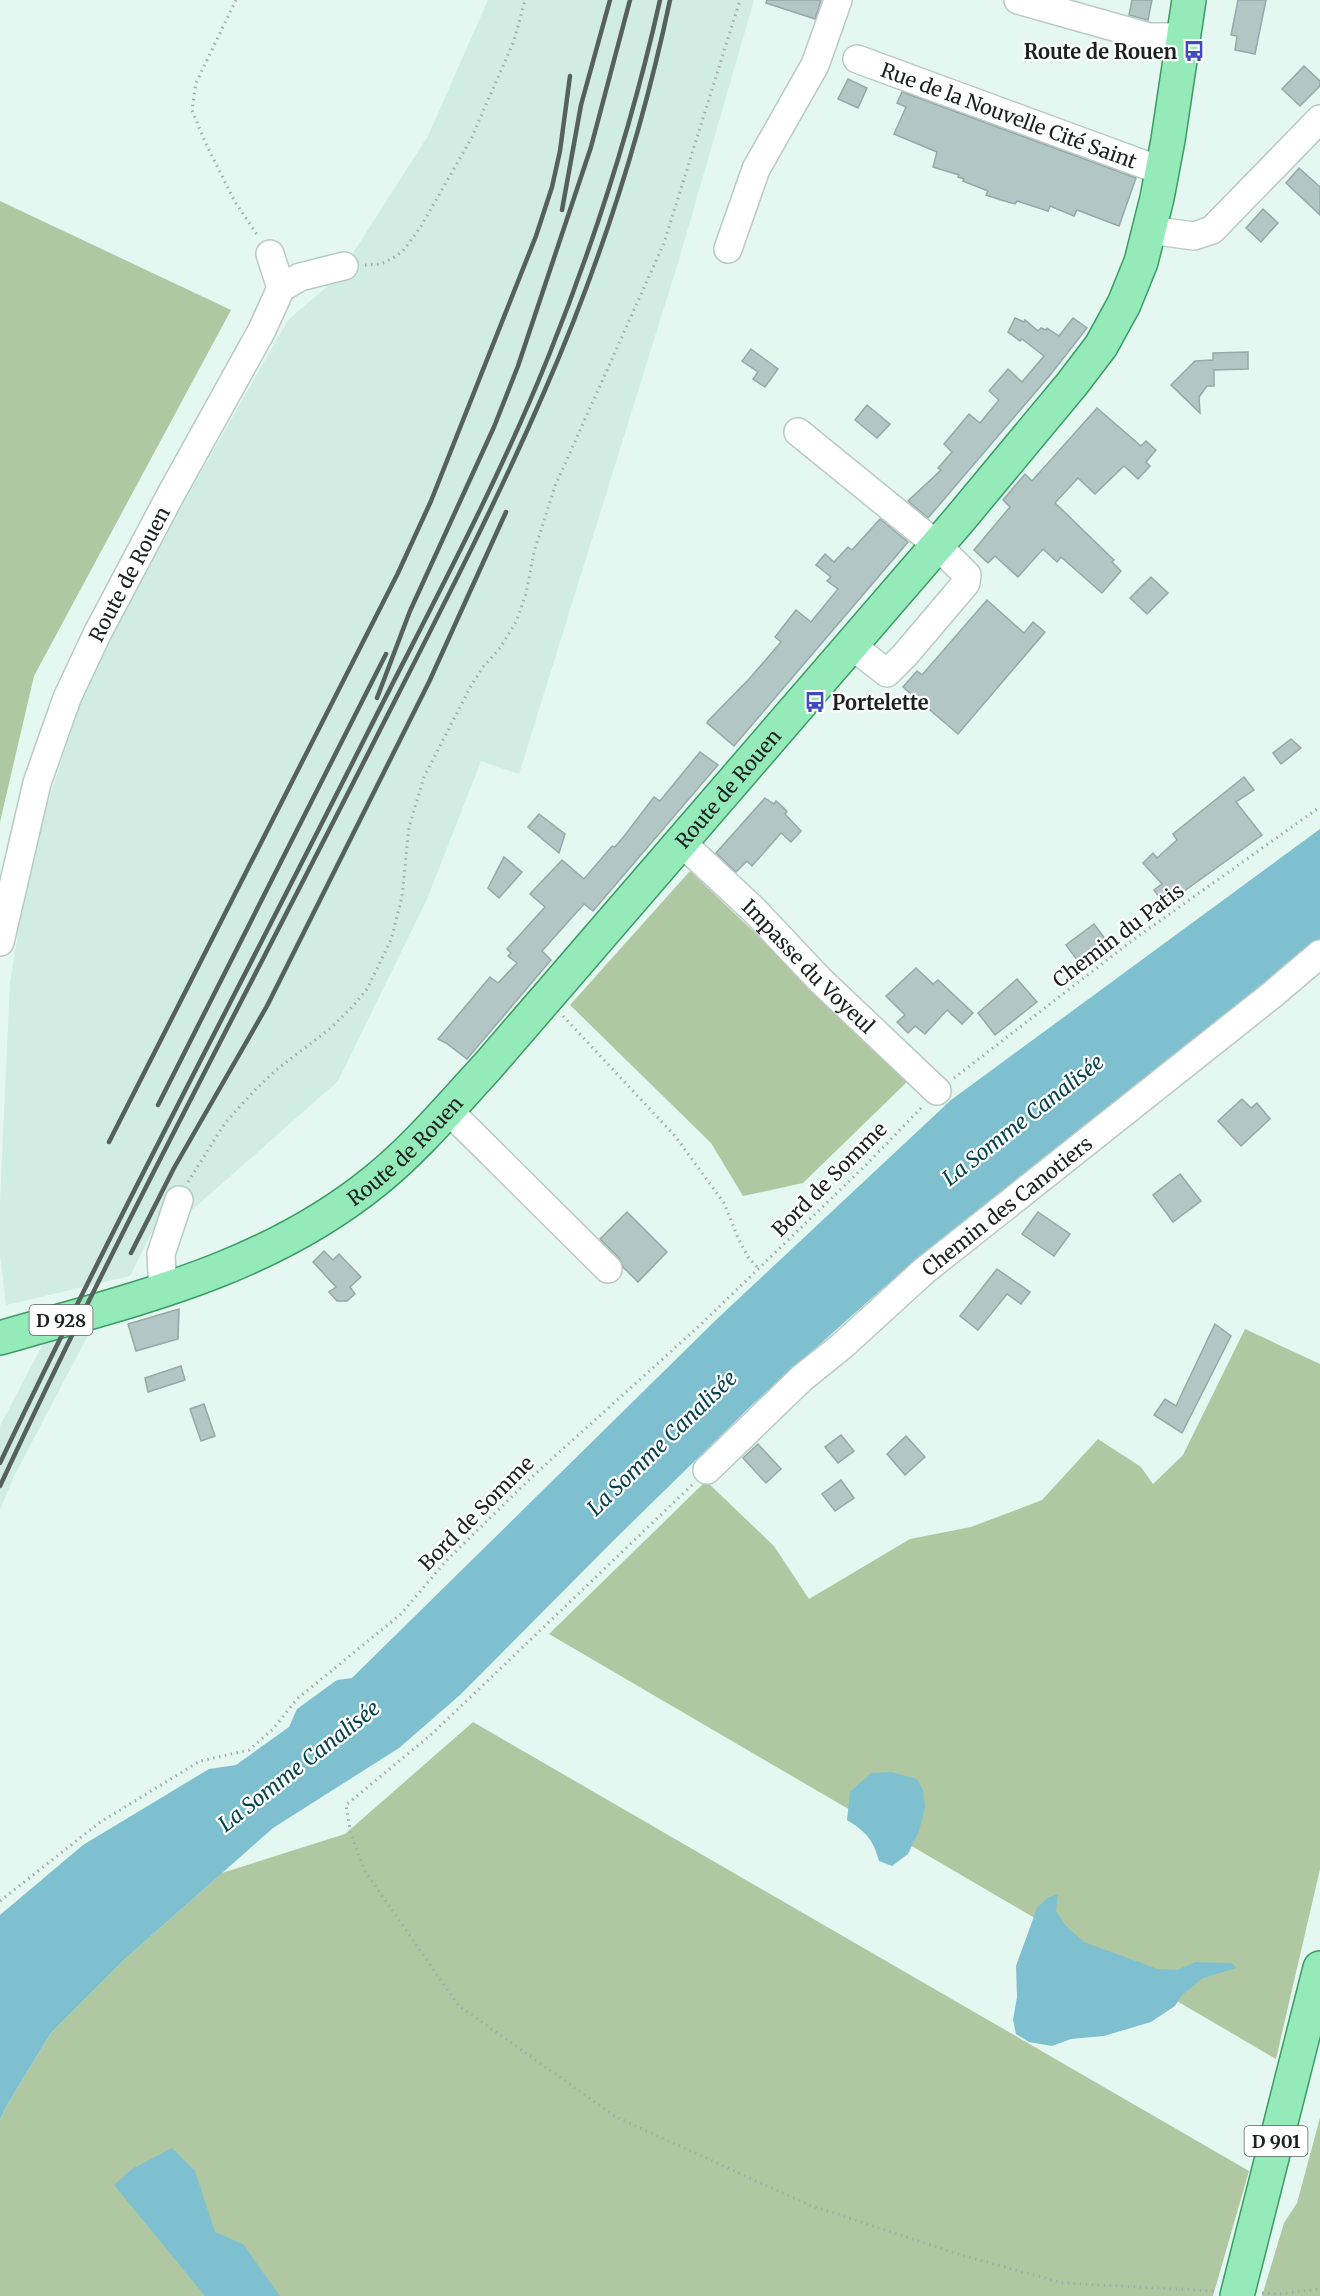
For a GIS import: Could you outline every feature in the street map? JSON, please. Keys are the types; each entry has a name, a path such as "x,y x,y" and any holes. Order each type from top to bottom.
{"main road":[{"name":"Route de Rouen","path":"0,1338 163,1291 232,1266 290,1238 326,1216 390,1168 448,1110 937,545 1101,346 1132,286 1141,262 1162,171 1190,0"},
{"name":"D 901","path":"1238,2295 1320,1968"}],"street":[{"path":"728,249 756,169 815,65 838,0"},
{"path":"1018,0 1149,37 1184,37"},
{"name":"Rue de la Nouvelle Cité Saint","path":"857,59 1162,171"},
{"path":"1149,230 1194,236 1212,230 1320,119"},
{"path":"270,254 280,288 300,277 344,266"},
{"name":"Route de Rouen","path":"0,937 37,783 67,698 97,634 262,330 280,288"},
{"path":"798,432 937,545 967,575 966,583 905,655 886,672 851,645"},
{"name":"Impasse du Voyeul","path":"681,842 754,910 820,980 937,1091"},
{"name":"Chemin des Canotiers","path":"707,1470 802,1378 843,1346 924,1271 1273,994 1320,954"},
{"path":"448,1110 608,1269"},
{"path":"163,1291 161,1254 179,1200"}],"path":[{"path":"236,0 196,83 192,110 235,202 270,254"},
{"path":"344,266 381,264 393,258 404,251 420,228 471,139 514,41 525,0"},
{"path":"179,1200 190,1178 225,1123 276,1070 331,1028 354,1005 367,989 392,940 402,897 409,827 424,777 472,684 500,648 516,622 534,552 555,486 664,243 740,0"},
{"name":"Chemin du Patis","path":"937,1091 1132,940 1320,807"},
{"path":"546,998 675,1136 724,1203 738,1239 748,1257 759,1269"},
{"name":"Bord de Somme","path":"0,1901 99,1823 200,1761 249,1750 273,1729 297,1699 401,1614 446,1561 534,1475 759,1269 866,1165 937,1091"},
{"path":"707,1470 433,1733 346,1805 351,1835 365,1871 458,2005 616,2117 809,2205 961,2255 1064,2283 1238,2295 1280,2294 1320,2289"}],"shaded area":[{"path":"488,0 754,0 680,256 519,774 481,761 427,899 338,1081 193,1209 171,1194 130,1276 6,1305 0,1254 0,1202 10,983 30,859 82,697 153,556 288,320 337,278 428,136"},
{"path":"94,1324 14,1476 0,1510 0,1426 47,1336"}],"green space":[{"path":"0,201 231,310 34,676 0,822"},
{"path":"690,871 909,1080 803,1183 743,1196 711,1143 570,1005"},
{"path":"1245,1329 1320,1364 1320,1869 1276,2059 549,1634 706,1481 774,1546 809,1599 910,1539 971,1527 1042,1500 1098,1439 1141,1467 1153,1484 1183,1455"},
{"path":"473,1722 1249,2171 1213,2296 0,2296 0,2120 51,2033 125,1959 222,1873 345,1834"},
{"path":"1320,2118 1320,2296 1262,2296 1284,2223 1297,2203"}],"water":[{"name":"La Somme Canalisée","path":"1320,829 1320,939 1278,978 883,1288 754,1403 460,1695 399,1748 273,1828 125,1959 51,2033 0,2120 0,1915 83,1845 209,1769 236,1765 289,1727 297,1709 337,1680 352,1678 718,1318 951,1100"},
{"path":"891,1772 917,1779 923,1790 925,1807 919,1831 908,1854 892,1866 879,1861 868,1837 847,1820 850,1792 871,1773"},
{"path":"1058,1894 1056,1911 1066,1926 1084,1942 1158,1969 1177,1970 1195,1962 1232,1963 1237,1968 1203,1978 1182,1995 1175,2006 1151,2022 1104,2036 1071,2039 1052,2046 1029,2042 1016,2034 1013,2020 1017,1997 1016,1966 1037,1908 1047,1898"},
{"path":"172,2148 195,2171 215,2232 243,2244 280,2296 205,2296 114,2185 132,2169"}],"building":[{"path":"767,0 821,0 815,19 766,3"},
{"path":"1132,0 1152,0 1148,20 1129,15"},
{"path":"1238,0 1266,0 1255,54 1235,50 1237,36 1231,35"},
{"path":"1304,66 1320,81 1320,86 1300,106 1282,89"},
{"path":"848,79 867,88 858,108 838,99"},
{"path":"902,92 1136,178 1119,226 1077,210 1074,216 1050,206 1048,211 1017,201 1015,204 1001,200 986,195 988,191 963,181 964,179 958,177 959,175 933,167 937,152 894,134 906,107 897,103"},
{"path":"1299,168 1320,187 1320,215 1286,183"},
{"path":"1263,209 1278,223 1261,242 1246,228"},
{"path":"1015,318 1024,322 1025,320 1038,331 1041,328 1046,330 1047,328 1059,336 1073,318 1087,328 1051,374 928,518 908,501 941,470 938,468 952,452 944,444 969,414 980,423 999,400 989,391 1008,369 1022,382 1044,356 1022,339 1020,341 1008,332"},
{"path":"751,349 778,369 765,387 753,379 758,372 742,361"},
{"path":"1248,352 1248,369 1214,370 1214,386 1207,386 1199,397 1200,413 1171,385 1195,361 1213,360 1213,353"},
{"path":"867,405 890,424 877,438 855,420"},
{"path":"1097,408 1141,446 1146,441 1156,450 1146,462 1150,466 1138,479 1124,466 1095,494 1078,478 1055,503 1114,560 1112,562 1121,571 1102,593 1061,557 1057,562 1043,549 1018,577 995,556 988,563 974,550 1010,507 1003,500 1025,474 1032,481"},
{"path":"880,519 908,542 734,746 707,723 708,721 781,642 775,637 796,610 811,622 838,589 827,581 831,577 816,565 825,554 834,562 848,547 852,550"},
{"path":"1151,577 1168,593 1147,614 1130,598"},
{"path":"987,600 1024,633 1033,622 1045,632 958,734 903,687 917,671 922,675"},
{"path":"1291,739 1301,748 1281,764 1273,753"},
{"path":"700,752 718,765 593,911 584,904 542,951 551,960 467,1059 438,1039 490,977 498,983 517,963 508,956 511,953 507,949 545,907 530,894 562,860 584,879 612,846 615,847 654,797 660,801"},
{"path":"1244,777 1254,790 1236,802 1262,835 1180,894 1178,891 1163,902 1154,890 1162,884 1143,863 1153,853 1157,858 1177,840 1173,834"},
{"path":"765,798 774,804 776,801 787,811 785,814 801,831 791,842 781,833 752,866 747,861 736,872 716,853"},
{"path":"539,814 565,834 559,853 528,827"},
{"path":"504,857 522,872 499,898 488,888"},
{"path":"1094,924 1106,940 1077,960 1066,945"},
{"path":"916,968 933,984 938,980 973,1013 962,1024 947,1010 925,1034 915,1026 908,1033 897,1022 905,1015 886,996"},
{"path":"1017,979 1037,1002 995,1035 978,1013"},
{"path":"1242,1099 1251,1108 1257,1103 1270,1119 1241,1146 1218,1121"},
{"path":"1180,1174 1201,1201 1173,1222 1153,1195"},
{"path":"627,1212 667,1252 638,1282 600,1239"},
{"path":"1038,1212 1070,1234 1054,1256 1022,1234"},
{"path":"324,1251 333,1260 339,1254 361,1277 350,1287 355,1294 347,1301 337,1301 329,1292 336,1287 313,1262"},
{"path":"997,1269 1030,1292 1021,1304 1007,1294 978,1330 960,1316"},
{"path":"179,1309 178,1339 136,1351 128,1324"},
{"path":"1215,1324 1231,1336 1182,1433 1154,1415 1165,1399 1176,1406"},
{"path":"181,1366 185,1380 148,1392 145,1378"},
{"path":"204,1404 215,1436 201,1441 190,1409"},
{"path":"841,1435 854,1451 838,1463 825,1447"},
{"path":"906,1436 925,1457 905,1475 887,1454"},
{"path":"758,1444 781,1469 766,1483 743,1458"},
{"path":"841,1480 854,1498 835,1511 822,1494"}],"railway":[{"path":"562,210 581,105 610,0"},
{"path":"377,698 410,611 494,427 518,366 591,147 630,0"},
{"path":"0,1463 90,1279 439,593 529,403 582,268 612,180 638,90 660,0"},
{"path":"0,1486 45,1390 187,1106 444,604 526,433 565,343 601,247 646,100 670,0"},
{"path":"109,1142 398,573 431,501 536,236 552,187 560,151 570,76"},
{"path":"131,1253 174,1168 267,1006 429,682 506,512"},
{"path":"158,1105 386,654"}],"place":[{"name":"Route de Rouen","path":"1194,51"},
{"name":"Portelette","path":"815,702"}]}
